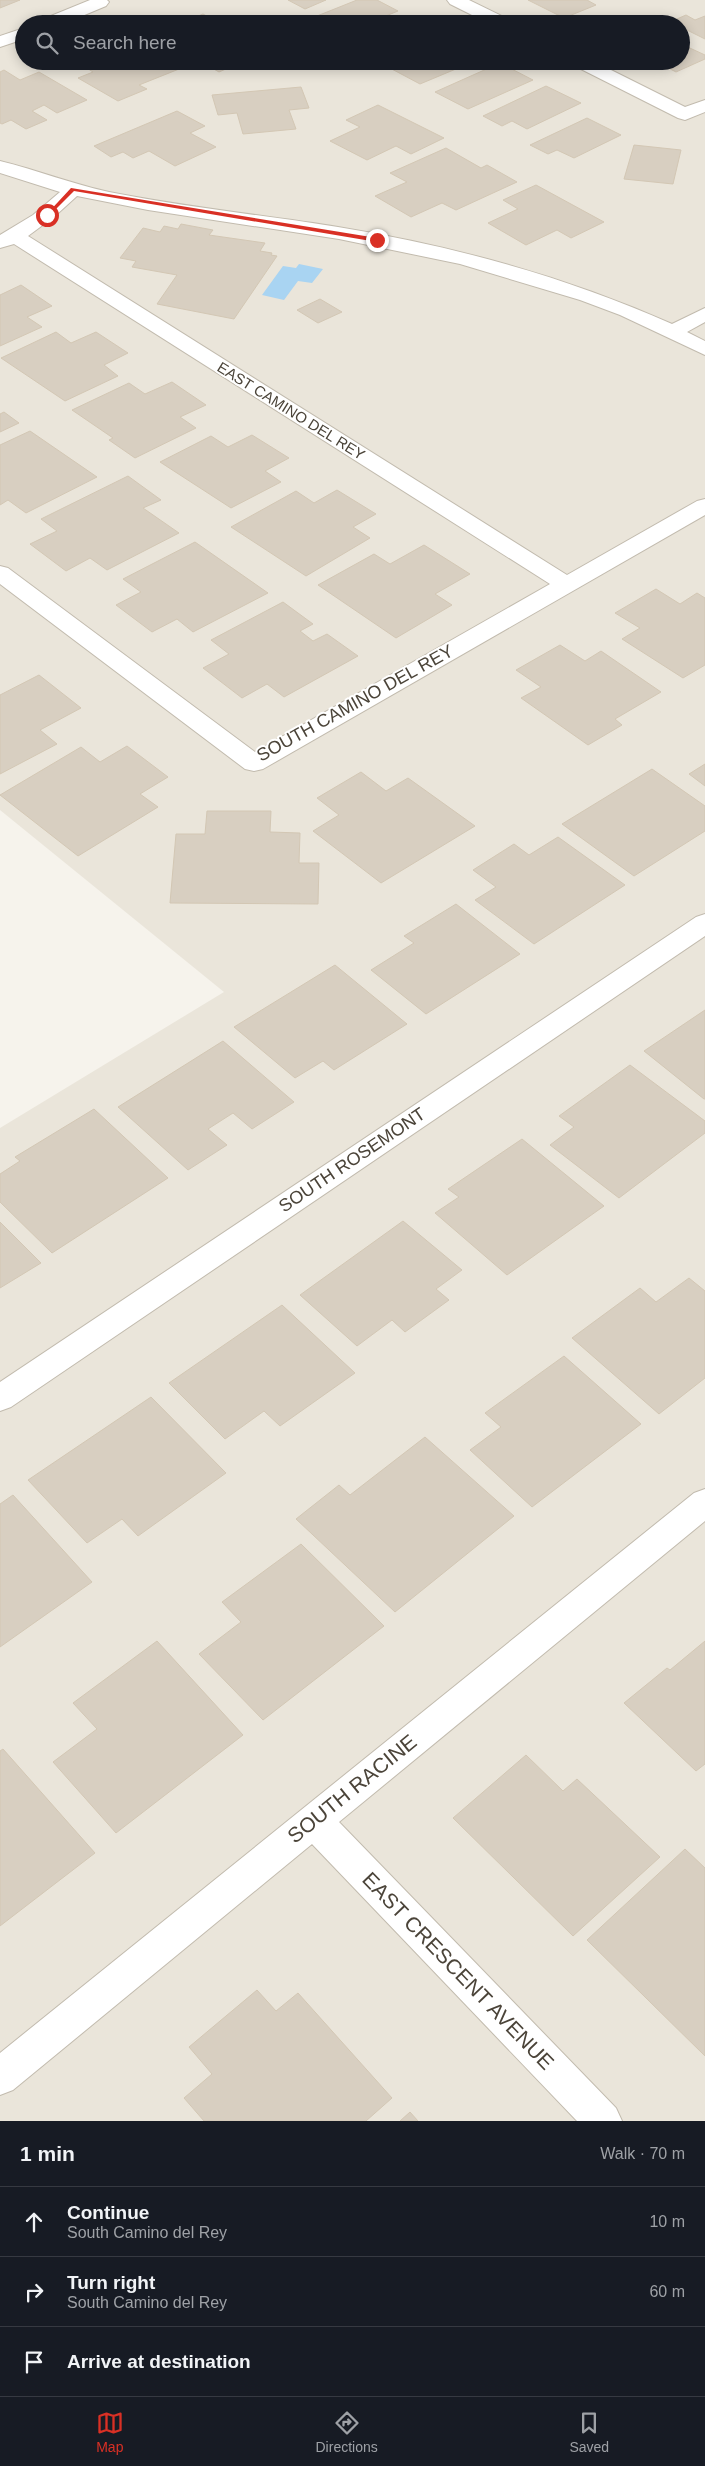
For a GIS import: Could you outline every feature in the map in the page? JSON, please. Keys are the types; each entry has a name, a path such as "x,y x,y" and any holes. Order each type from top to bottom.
{"street":[{"path":"456,0 486,15"},
{"path":"69,15 100,2"},
{"path":"0,42 15,36"},
{"path":"597,70 685,114 705,105"},
{"path":"0,167 73,189 377,240 508,269 611,303 673,331 705,349"},
{"path":"8,239 47,215 73,189"},
{"name":"EAST CAMINO DEL REY","path":"8,239 566,585"},
{"path":"673,331 705,314"},
{"name":"SOUTH CAMINO DEL REY","path":"0,573 254,763 705,506"},
{"name":"SOUTH ROSEMONT","path":"0,1398 705,923"},
{"name":"SOUTH RACINE","path":"0,2077 705,1502"},
{"name":"EAST CRESCENT AVENUE","path":"313,1820 603,2121"}],"shaded area":[{"path":"0,0 705,0 705,2121 0,2121 0,1128 224,992 0,810"}],"water":[{"path":"299,264 323,269 312,283 298,281 284,300 262,295 283,266 296,268"}],"building":[{"path":"0,0 20,0 0,8"},
{"path":"288,0 326,0 305,9"},
{"path":"357,0 377,0 398,11 388,15 320,15"},
{"path":"528,0 587,0 596,5 571,15 558,15"},
{"path":"705,16 705,39 690,32 690,17 695,20"},
{"path":"690,48 705,55 705,59 690,66"},
{"path":"4,70 20,80 39,72 87,100 57,113 44,105 32,111 47,120 26,129 11,120 2,124 0,123 0,72"},
{"path":"90,70 176,70 139,85 147,89 118,101 78,78 93,72"},
{"path":"394,70 453,70 420,84"},
{"path":"484,70 514,70 533,80 468,109 435,92"},
{"path":"546,86 581,103 527,129 512,121 502,126 483,116"},
{"path":"301,87 309,108 289,110 296,129 243,134 237,113 218,115 212,95"},
{"path":"378,105 444,138 411,154 396,146 367,160 330,141 360,127 346,120"},
{"path":"177,111 205,126 190,133 216,147 175,166 149,151 133,158 123,152 111,157 94,146"},
{"path":"587,118 621,135 574,158 557,150 548,154 530,145"},
{"path":"634,145 681,150 673,184 624,179"},
{"path":"446,148 481,168 487,165 517,182 456,210 442,203 411,217 375,196 407,182 390,173"},
{"path":"536,185 604,222 571,238 557,230 526,245 488,223 518,209 503,200"},
{"path":"181,224 213,230 209,235 265,243 260,251 277,256 234,319 157,304 177,275 132,267 136,261 120,258 143,228 160,232 164,226 178,229"},
{"path":"21,285 52,306 27,317 42,327 0,346 0,295"},
{"path":"320,299 342,312 318,323 297,310"},
{"path":"56,332 71,343 96,332 128,353 104,365 118,376 65,401 1,358"},
{"path":"172,382 206,405 180,417 196,428 135,458 109,440 113,438 72,410 129,383 145,394"},
{"path":"4,412 19,423 0,432 0,414"},
{"path":"30,431 97,477 26,513 8,500 0,505 0,445"},
{"path":"252,435 289,458 265,471 281,482 231,508 160,462 211,436 228,447"},
{"path":"128,476 161,500 143,508 179,533 107,570 90,558 66,571 30,544 57,531 41,519"},
{"path":"337,490 376,514 353,527 370,538 306,576 231,527 296,491 314,503"},
{"path":"195,542 268,593 193,632 177,619 152,632 116,605 141,592 123,579"},
{"path":"424,545 470,574 435,594 452,605 396,638 318,585 374,554 390,564"},
{"path":"656,589 680,604 697,593 705,598 705,665 683,678 622,639 640,628 615,613"},
{"path":"283,602 313,624 300,631 313,641 327,634 358,656 284,697 267,684 242,698 203,668 229,654 211,640"},
{"path":"560,645 585,661 601,651 661,692 615,719 622,725 588,745 521,698 541,687 516,670"},
{"path":"39,675 81,708 40,730 57,744 0,774 0,695"},
{"path":"127,746 168,777 140,794 158,807 78,856 0,795 81,747 100,762"},
{"path":"705,764 705,786 689,774"},
{"path":"652,769 705,806 705,831 634,876 562,824"},
{"path":"361,772 386,791 408,778 475,826 381,883 313,831 339,815 317,798"},
{"path":"207,811 271,811 270,832 300,833 299,863 319,863 318,904 170,903 176,834 205,834"},
{"path":"558,837 625,885 534,944 475,900 496,887 473,870 514,844 529,855"},
{"path":"456,904 520,954 426,1014 371,970 414,943 404,936"},
{"path":"335,965 407,1024 334,1070 323,1061 295,1078 234,1027"},
{"path":"705,1010 705,1099 704,1099 644,1051"},
{"path":"223,1041 294,1102 252,1129 233,1113 208,1129 227,1145 188,1170 118,1107"},
{"path":"630,1065 705,1121 705,1133 619,1198 550,1145 574,1127 559,1116"},
{"path":"94,1109 168,1178 52,1253 0,1202 0,1174 20,1161 15,1157"},
{"path":"522,1139 604,1206 507,1275 435,1213 459,1197 448,1189"},
{"path":"403,1221 462,1270 436,1289 449,1300 405,1332 392,1320 357,1346 300,1295"},
{"path":"0,1222 41,1263 0,1288"},
{"path":"689,1278 705,1291 705,1378 659,1414 572,1338 640,1288 656,1302"},
{"path":"282,1305 355,1373 280,1426 264,1411 225,1439 169,1383"},
{"path":"564,1356 641,1424 532,1507 470,1450 501,1427 485,1413"},
{"path":"151,1397 226,1473 138,1536 122,1519 87,1543 28,1480"},
{"path":"425,1437 514,1516 395,1612 296,1519 339,1485 350,1495"},
{"path":"13,1495 92,1582 0,1647 0,1504"},
{"path":"301,1544 384,1626 263,1720 199,1654 241,1622 222,1602"},
{"path":"157,1641 243,1735 116,1833 53,1762 97,1729 73,1703"},
{"path":"705,1641 705,1764 696,1771 624,1703 667,1668 670,1670"},
{"path":"3,1749 95,1853 0,1926 0,1751"},
{"path":"526,1755 563,1791 577,1779 660,1857 573,1936 453,1818"},
{"path":"685,1849 705,1868 705,2056 587,1940"},
{"path":"257,1990 276,2011 298,1993 392,2098 366,2121 204,2121 184,2098 212,2074 189,2047"},
{"path":"410,2112 418,2121 400,2121"}],"route":[{"path":"47,215 73,189 139,202 377,240"}]}
